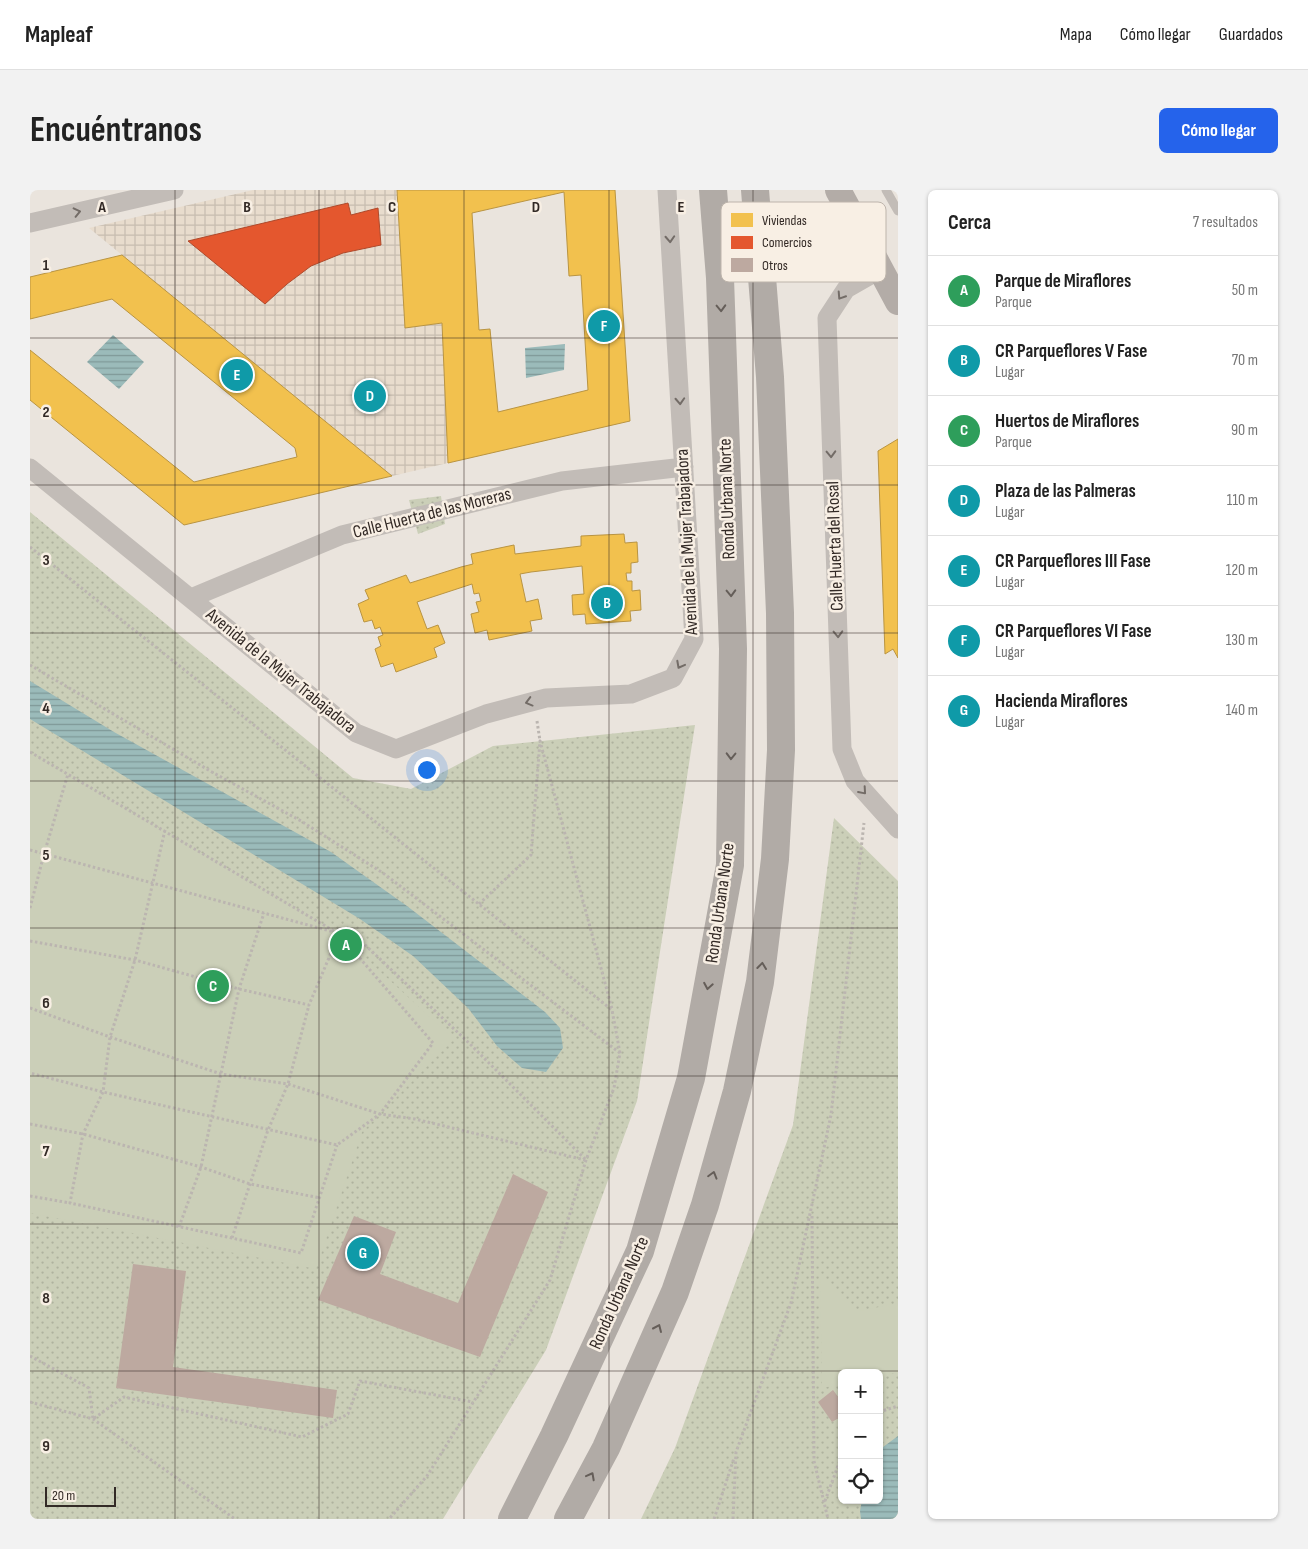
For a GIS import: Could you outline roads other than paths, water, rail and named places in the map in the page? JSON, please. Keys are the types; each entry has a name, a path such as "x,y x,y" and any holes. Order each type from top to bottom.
{"main road":[{"name":"Ronda Urbana Norte","path":"512,1519 554,1436 640,1251 691,1078 730,865 732,649 720,278 713,190"},
{"path":"568,1519 606,1448 674,1292 705,1205 738,1091 760,982 775,859 781,741 780,613 770,377 762,282"}],"street":[{"path":"30,223 174,190"},
{"name":"Avenida de la Mujer Trabajadora","path":"30,468 356,733 396,749 486,714 546,698 631,694 673,678 694,639 668,190"},
{"path":"838,190 845,202"},
{"path":"886,279 898,302"},
{"name":"Calle Huerta del Rosal","path":"858,282 846,289 827,318 842,749 855,781 898,829"},
{"name":"Calle Huerta de las Moreras","path":"191,598 342,535 562,481 684,468"}],"lane":[{"path":"886,190 898,212"}],"water":[{"path":"113,335 144,362 119,389 87,362"},
{"path":"565,344 564,370 526,378 525,348"},
{"path":"30,681 114,732 331,852 407,906 545,1012 560,1028 563,1048 546,1072 522,1068 497,1046 468,1008 413,956 360,919 30,719"},
{"path":"898,1436 898,1519 861,1519 861,1504 883,1504 883,1447"}],"place":[{"name":"CR Parqueflores VI Fase","path":"604,326"},
{"name":"CR Parqueflores III Fase","path":"237,375"},
{"name":"Plaza de las Palmeras","path":"370,396"},
{"name":"CR Parqueflores V Fase","path":"607,603"},
{"name":"Parque de Miraflores","path":"346,945"},
{"name":"Huertos de Miraflores","path":"213,986"},
{"name":"Hacienda Miraflores","path":"363,1253"}]}
